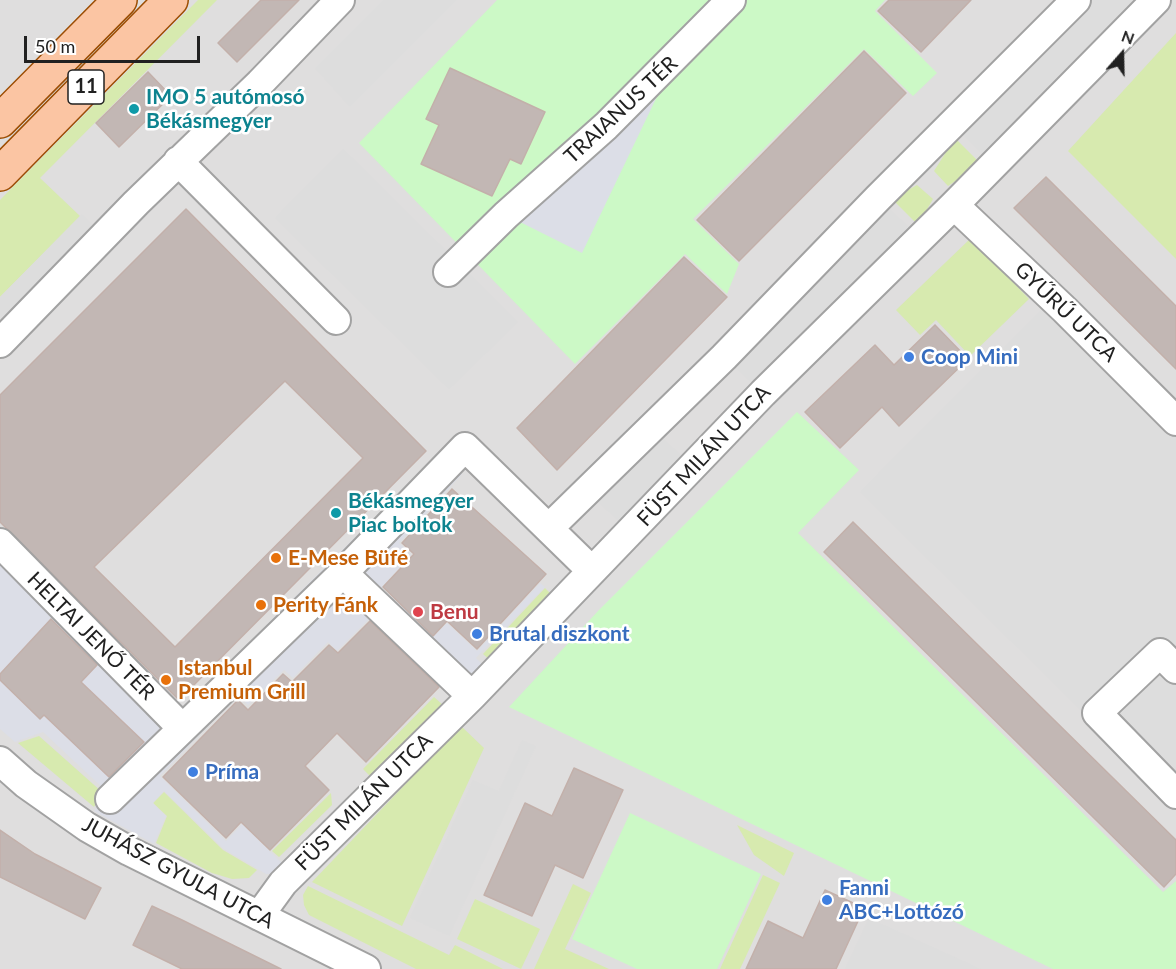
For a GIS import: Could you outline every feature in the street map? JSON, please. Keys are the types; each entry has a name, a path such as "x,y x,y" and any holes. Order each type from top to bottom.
{"main road":[{"name":"11","path":"0,121 120,0"},
{"name":"11","path":"0,174 171,0"}],"street":[{"path":"0,343 340,0"},
{"name":"TRAIANUS TÉR","path":"448,272 506,215 606,126 731,0"},
{"path":"549,528 724,357 878,198 1076,0"},
{"name":"FÜST MILÁN UTCA","path":"259,916 282,883 472,696 763,393 954,205 1156,0"},
{"path":"178,161 336,320"},
{"name":"GYŰRŰ UTCA","path":"954,205 1065,310 1176,421"},
{"path":"110,799 343,573 465,447 592,571"},
{"name":"HELTAI JENŐ TÉR","path":"0,543 182,728"},
{"path":"343,573 472,696"},
{"path":"1176,669 1160,653 1097,713 1176,794"},
{"name":"JUHÁSZ GYULA UTCA","path":"0,761 26,784 87,827 129,851 366,969"}],"shaded area":[{"path":"0,0 1176,0 1176,969 0,969"},
{"path":"383,0 457,0 350,107 315,68"},
{"path":"1076,0 1156,0 994,165 953,125"},
{"path":"675,59 582,253 506,215"},
{"path":"343,149 518,322 449,389 275,218"},
{"path":"878,198 920,238 763,393 724,357"},
{"path":"82,214 103,236 0,328 0,297"},
{"path":"1059,292 1176,408 1176,804 860,492"},
{"path":"651,427 693,467 631,533 588,492"},
{"path":"440,453 462,474 399,543 411,555 381,588 434,636 447,623 477,651 540,583 545,587 476,658 483,665 462,687 372,616 337,651 328,642 293,678 284,670 248,705 238,695 160,776 226,841 242,824 285,866 276,873 266,874 224,849 164,791 153,803 166,816 154,844 94,811 106,791 43,732 15,742 0,729 0,543 179,712"},
{"path":"522,740 536,746 449,936 410,918 473,780 499,791"},
{"path":"869,918 981,969 845,969"}],"green space":[{"path":"198,0 217,0 40,178 80,216 0,297 0,200"},
{"path":"497,0 885,0 875,11 937,73 913,96 864,49 693,219 739,264 727,294 685,254 575,364 359,143"},
{"path":"1176,33 1176,259 1068,151"},
{"path":"955,138 981,164 948,186 934,171"},
{"path":"917,185 933,199 918,225 892,199"},
{"path":"971,238 1029,299 970,356 936,320 920,335 896,310"},
{"path":"797,412 859,470 798,533 1163,892 1176,881 1176,969 1053,969 509,707 598,611"},
{"path":"545,588 553,596 492,662 483,654"},
{"path":"434,697 444,706 373,779 363,769"},
{"path":"461,726 484,748 402,926 312,882"},
{"path":"39,736 102,792 94,807 18,743"},
{"path":"164,792 223,850 257,870 249,878 232,879 212,873 156,843 167,816 153,803"},
{"path":"331,793 332,805 279,857 272,851"},
{"path":"630,813 761,874 717,969 637,969 572,939"},
{"path":"737,825 794,853 784,876 754,855"},
{"path":"763,875 780,883 740,969 720,969"},
{"path":"573,884 591,893 565,949 609,969 534,969"},
{"path":"308,886 449,955 455,945 503,969 416,969 309,915 304,905 303,895"},
{"path":"475,899 540,929 521,969 457,939"}],"building":[{"path":"261,0 299,0 237,62 218,43"},
{"path":"889,0 971,0 921,52 878,11"},
{"path":"864,51 906,93 739,261 697,220"},
{"path":"450,68 545,112 521,164 510,159 492,196 421,164 439,125 426,119"},
{"name":"IMO 5 autómosó Békásmegyer","path":"148,72 171,96 119,147 96,123"},
{"path":"1046,177 1176,306 1176,369 1014,208"},
{"path":"186,209 426,451 179,700 0,522 0,395","holes":["285,381 363,458 175,647 94,567"]},
{"path":"684,257 727,297 557,470 517,428"},
{"path":"935,325 968,359 899,426 882,407 840,448 805,412 875,345 894,365"},
{"path":"452,489 546,574 477,649 447,621 433,636 383,587 414,554 402,543"},
{"path":"853,522 1176,840 1176,874 1164,887 824,552"},
{"path":"51,619 97,665 81,682 144,742 109,777 44,715 40,719 0,680 0,674"},
{"path":"370,621 439,687 366,762 337,733 305,766 329,790 270,850 241,822 226,838 163,777 238,700 248,710 283,674 292,682 329,645 338,653"},
{"path":"574,768 623,790 583,878 555,865 532,916 484,895 525,803 552,816"},
{"path":"0,830 35,854 101,888 85,919 0,877"},
{"path":"825,890 864,908 836,969 746,969 768,921 803,938"},
{"path":"152,906 281,969 182,969 133,945"}],"place":[{"name":"IMO 5 autómosó Békásmegyer","path":"134,109"},
{"name":"Coop Mini","path":"909,357"},
{"name":"Békásmegyer Piac boltok","path":"336,513"},
{"name":"E-Mese Büfé","path":"276,558"},
{"name":"Perity Fánk","path":"261,605"},
{"name":"Benu","path":"418,612"},
{"name":"Brutal diszkont","path":"477,634"},
{"name":"Istanbul Premium Grill","path":"166,680"},
{"name":"Príma","path":"193,772"},
{"name":"Fanni ABC+Lottózó","path":"827,900"}]}
